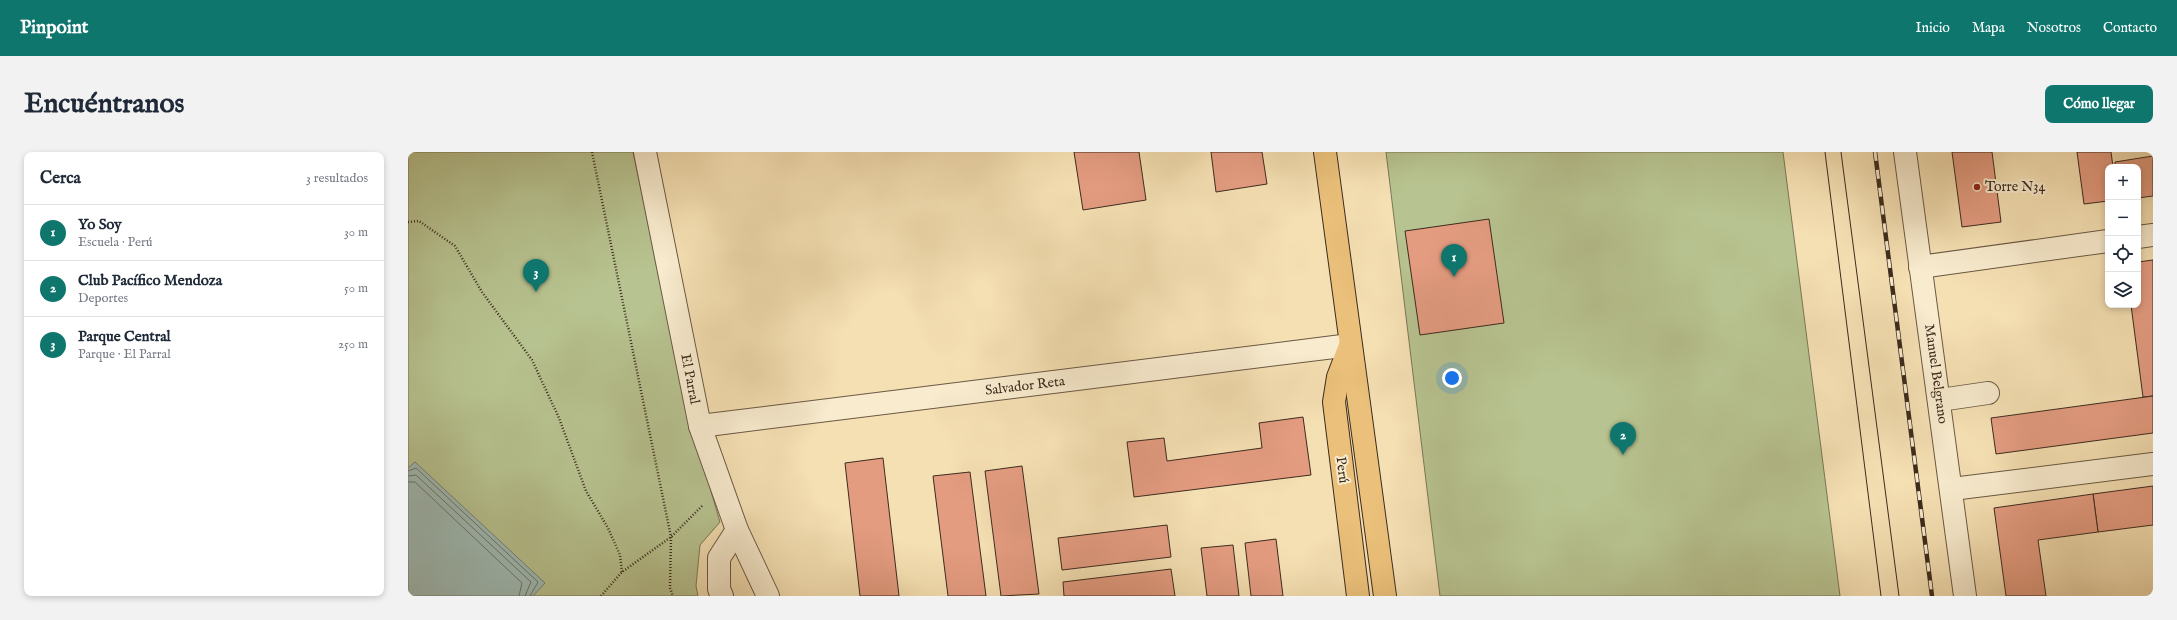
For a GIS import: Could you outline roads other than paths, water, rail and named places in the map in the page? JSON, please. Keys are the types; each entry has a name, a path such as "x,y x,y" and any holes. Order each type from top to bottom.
{"main road":[{"name":"Perú","path":"1325,152 1385,596"},
{"name":"Perú","path":"1350,345 1338,377 1334,402 1358,596"}],"street":[{"name":"El Parral","path":"645,152 700,426 737,530 768,596"},
{"name":"Manuel Belgrano","path":"1905,152 1966,596"},
{"path":"2141,237 2153,235"},
{"path":"1920,267 2105,241"},
{"name":"Salvador Reta","path":"700,426 1350,345"},
{"path":"1940,400 1988,393"},
{"path":"1952,489 2153,464"},
{"path":"722,596 719,589 719,558 737,530"}],"water":[{"path":"415,462 545,583 533,596 408,596 408,468"}],"tram line":[{"path":"1825,152 1881,596"},
{"path":"1841,152 1899,596"}],"railway":[{"path":"1875,152 1932,596"}],"place":[{"name":"Torre N34","path":"1977,187"},
{"name":"Yo Soy","path":"1454,277"},
{"name":"Parque Central","path":"536,292"},
{"name":"Club Pacífico Mendoza","path":"1623,455"}]}
